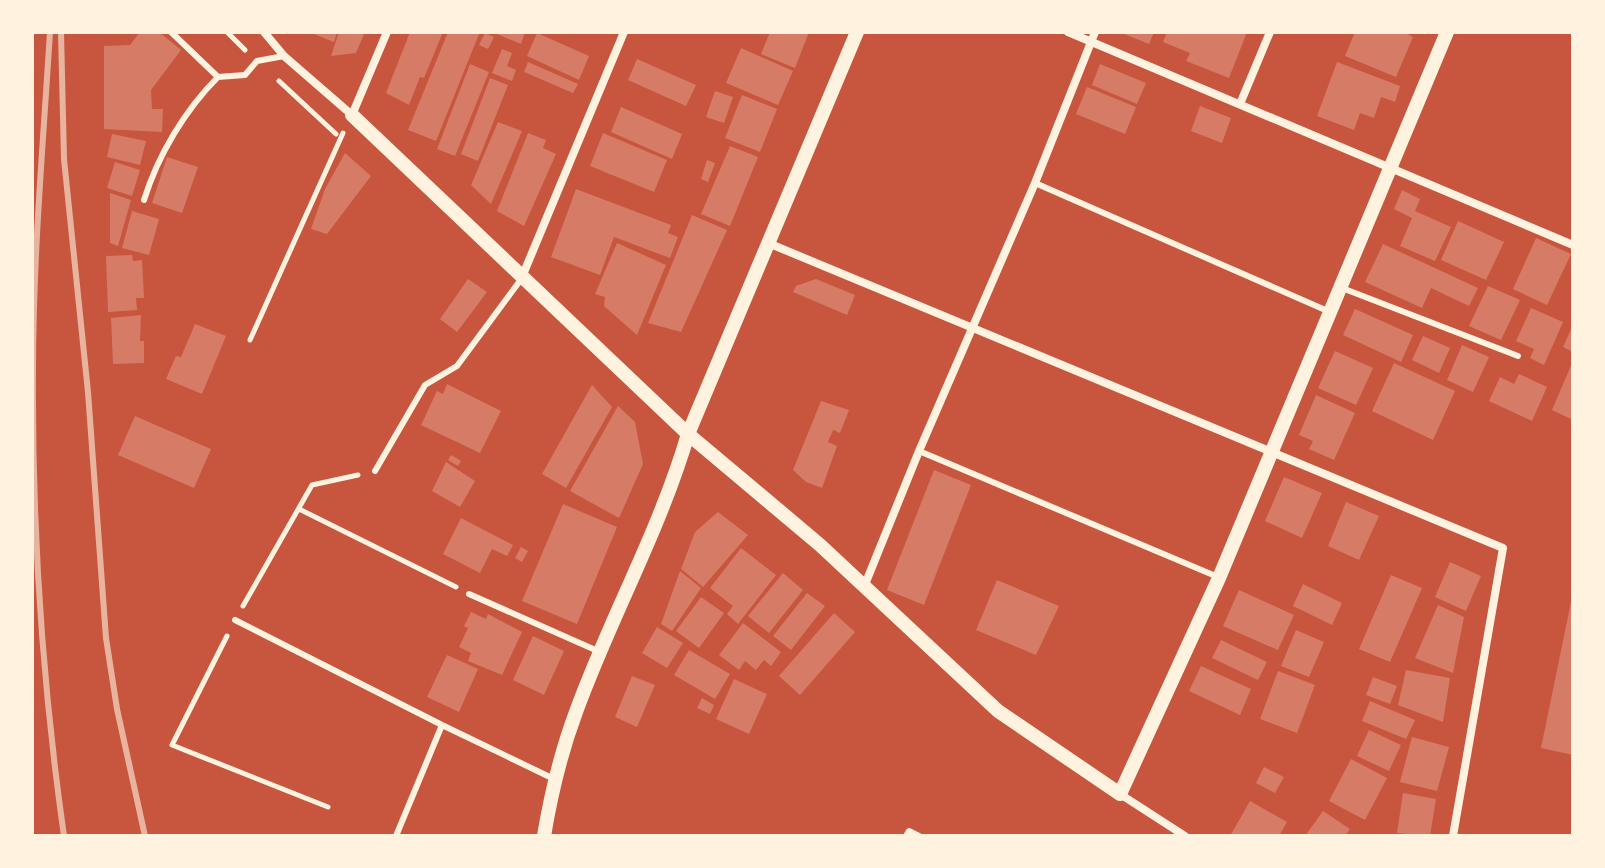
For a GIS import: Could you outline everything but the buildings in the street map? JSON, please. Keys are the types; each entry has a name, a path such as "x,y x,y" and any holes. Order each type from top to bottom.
{"street":[{"path":"264,32 284,56 352,115 688,434 820,545 998,711 1185,836"},
{"path":"352,115 387,32"},
{"path":"522,278 624,32"},
{"path":"544,836 555,780 575,713 674,482 688,434 857,32"},
{"path":"1068,32 1093,37 1392,170 1573,245"},
{"path":"1240,104 1270,32"},
{"path":"1120,794 1219,578 1392,170 1447,32"},
{"path":"864,588 919,451 1035,183 1093,37"},
{"path":"768,243 1503,548 1453,836"}],"lane":[{"path":"171,32 218,77"},
{"path":"144,200 157,163 204,91 218,77 245,75 257,61 284,56"},
{"path":"1035,183 1330,312"},
{"path":"375,471 425,385 457,366 522,278"},
{"path":"1340,288 1518,356"},
{"path":"919,451 1219,578"},
{"path":"469,594 600,652"},
{"path":"235,620 555,780"},
{"path":"396,836 442,725"},
{"path":"906,836 909,831 919,836"}],"path":[{"path":"250,340 352,115"},
{"path":"328,807 172,745 235,620 312,485 375,471"},
{"path":"299,509 469,594"}],"railway":[{"path":"50,32 33,329 33,429 44,662 64,836"},
{"path":"61,32 64,159 88,392 106,638 117,709 145,836"}]}
